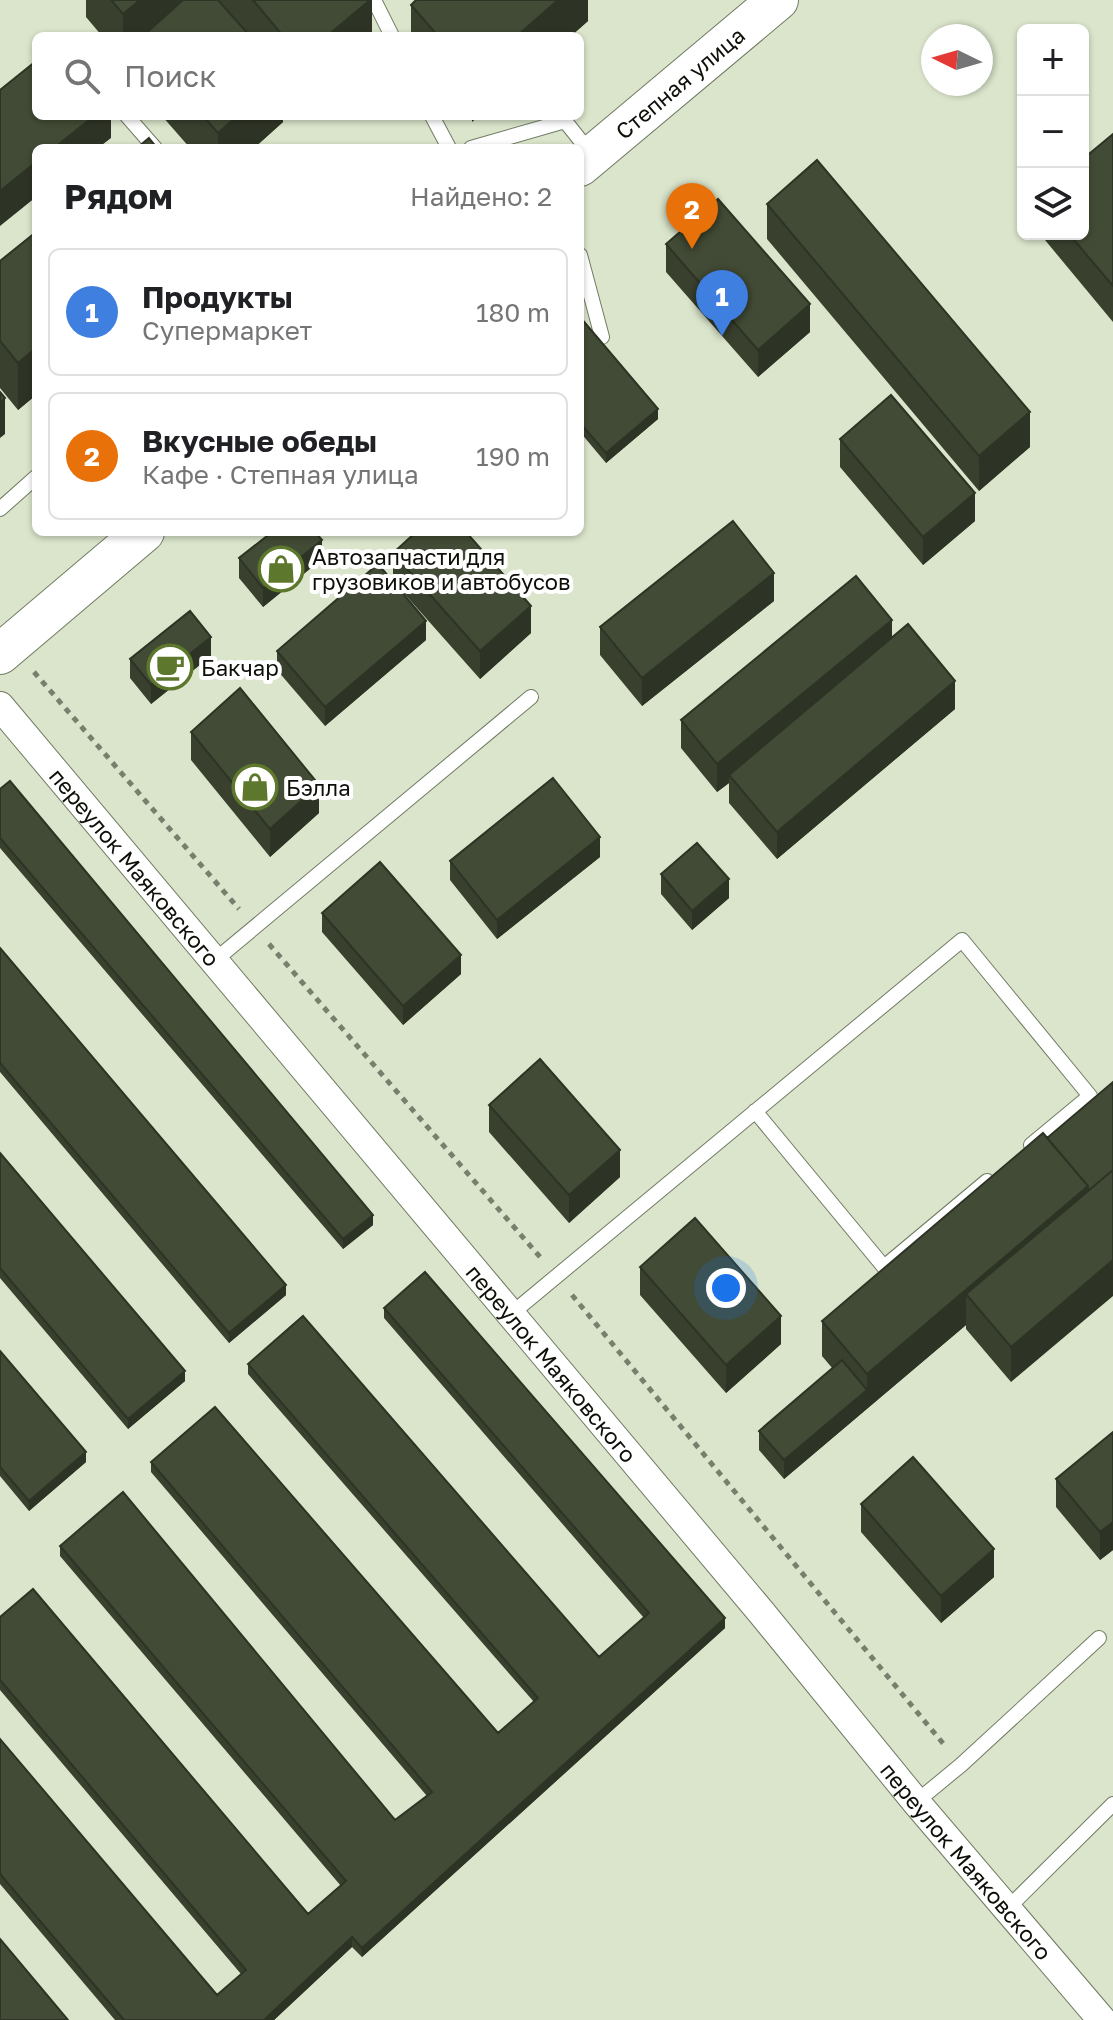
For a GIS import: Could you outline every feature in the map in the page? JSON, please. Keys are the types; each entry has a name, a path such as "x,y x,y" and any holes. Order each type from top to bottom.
{"main road":[{"name":"Степная улица","path":"586,161 778,0"},
{"path":"5,650 139,536"}],"street":[{"name":"переулок Маяковского","path":"0,706 916,1802 1102,2020"}],"lane":[{"path":"374,0 390,32"},
{"path":"130,120 152,144"},
{"path":"434,120 447,144"},
{"path":"485,144 565,121 577,144"},
{"path":"584,270 602,337"},
{"path":"0,509 32,481"},
{"path":"214,961 531,697"},
{"path":"511,1314 962,940 1090,1096 1017,1156"},
{"path":"755,1111 884,1267 993,1176"},
{"path":"916,1802 961,1765 1099,1638"},
{"path":"1007,1909 1113,1804"}],"path":[{"path":"5,650 255,927 557,1277 961,1765"}],"building":[{"path":"111,0 140,0 123,14"},
{"path":"183,0 218,0 246,32 147,32"},
{"path":"253,0 370,0 332,32 280,32"},
{"path":"416,0 558,0 522,32 435,32 411,5"},
{"path":"32,64 32,120 89,120 59,144 32,144 32,165 0,191 0,90"},
{"path":"207,120 233,120 218,133"},
{"path":"1113,134 1113,286 1074,240 1089,240 1089,154"},
{"path":"817,160 1030,412 979,456 767,204"},
{"path":"718,199 810,304 758,350 666,244"},
{"path":"32,235 32,351 18,363 0,341 0,261"},
{"path":"584,322 658,409 606,453 584,428"},
{"path":"891,395 975,493 923,537 840,439"},
{"path":"733,521 774,573 642,678 600,627"},
{"path":"267,536 318,536 322,540 263,588 239,558"},
{"path":"412,536 470,536 531,606 480,651 393,553"},
{"path":"378,564 426,621 325,707 277,651"},
{"path":"856,576 892,620 717,764 681,720"},
{"path":"190,611 211,637 151,685 130,659"},
{"path":"908,624 955,681 777,832 729,775"},
{"name":"Бэлла","path":"240,688 319,785 270,829 191,732"},
{"path":"553,778 600,837 497,920 450,861"},
{"path":"10,781 373,1215 343,1239 0,838 0,789"},
{"path":"697,843 729,879 692,911 661,874"},
{"path":"380,862 461,955 403,1006 322,913"},
{"path":"0,948 286,1285 229,1333 0,1063"},
{"path":"540,1059 620,1150 569,1195 489,1105"},
{"path":"1113,1082 1113,1170 1088,1191 1088,1186 1047,1138"},
{"path":"1043,1133 1088,1186 867,1374 822,1321"},
{"path":"0,1153 185,1371 128,1419 0,1268"},
{"path":"1113,1170 1113,1260 1011,1347 966,1294"},
{"path":"695,1218 781,1316 726,1365 640,1267"},
{"path":"425,1272 725,1618 362,1948 352,1937 264,2020 124,2020 0,1874 0,1739 217,1995 246,1970 0,1680 0,1617 33,1589 308,1914 346,1881 60,1546 123,1492 395,1820 432,1792 151,1462 215,1407 498,1733 538,1698 248,1364 303,1316 599,1657 649,1613 384,1308"},
{"path":"0,1351 86,1452 29,1501 0,1467"},
{"path":"842,1360 867,1390 784,1460 759,1431"},
{"path":"1113,1432 1113,1522 1100,1532 1056,1479"},
{"path":"913,1457 994,1549 941,1596 861,1504"},
{"path":"0,1939 68,2020 0,2020"}],"place":[{"name":"Вкусные обеды","path":"692,249"},
{"name":"Продукты","path":"722,336"},
{"name":"Автозапчасти для грузовиков и автобусов","path":"281,569"},
{"name":"Бакчар","path":"170,667"},
{"name":"Бэлла","path":"255,787"}]}
